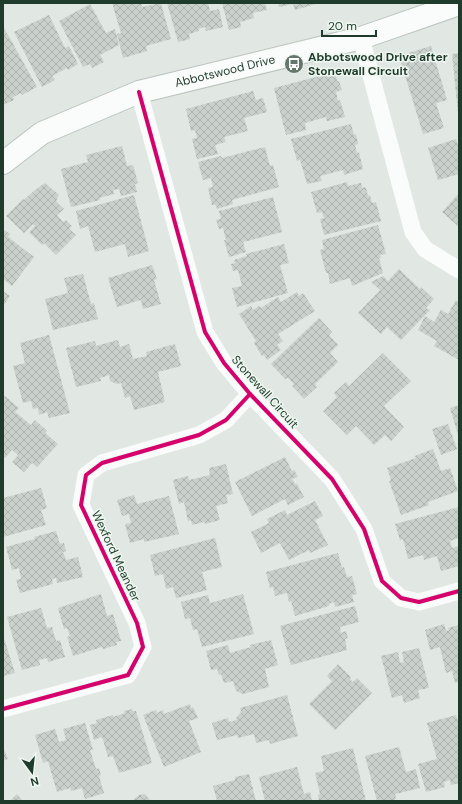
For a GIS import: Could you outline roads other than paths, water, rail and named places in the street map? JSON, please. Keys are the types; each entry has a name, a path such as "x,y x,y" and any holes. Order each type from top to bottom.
{"street":[{"name":"Abbotswood Drive","path":"3,163 42,133 139,92 361,38 459,4"},
{"path":"361,38 413,232 425,249 459,270"},
{"name":"Stonewall Circuit","path":"139,92 205,332 224,363 250,394 332,479 364,529 382,581 401,598 419,602 459,591"},
{"name":"Wexford Meander","path":"3,709 128,675 143,647 137,623 81,505 86,475 102,463 199,435 226,420 250,394"}],"place":[{"name":"Abbotswood Drive after Stonewall Circuit","path":"294,64"}]}
